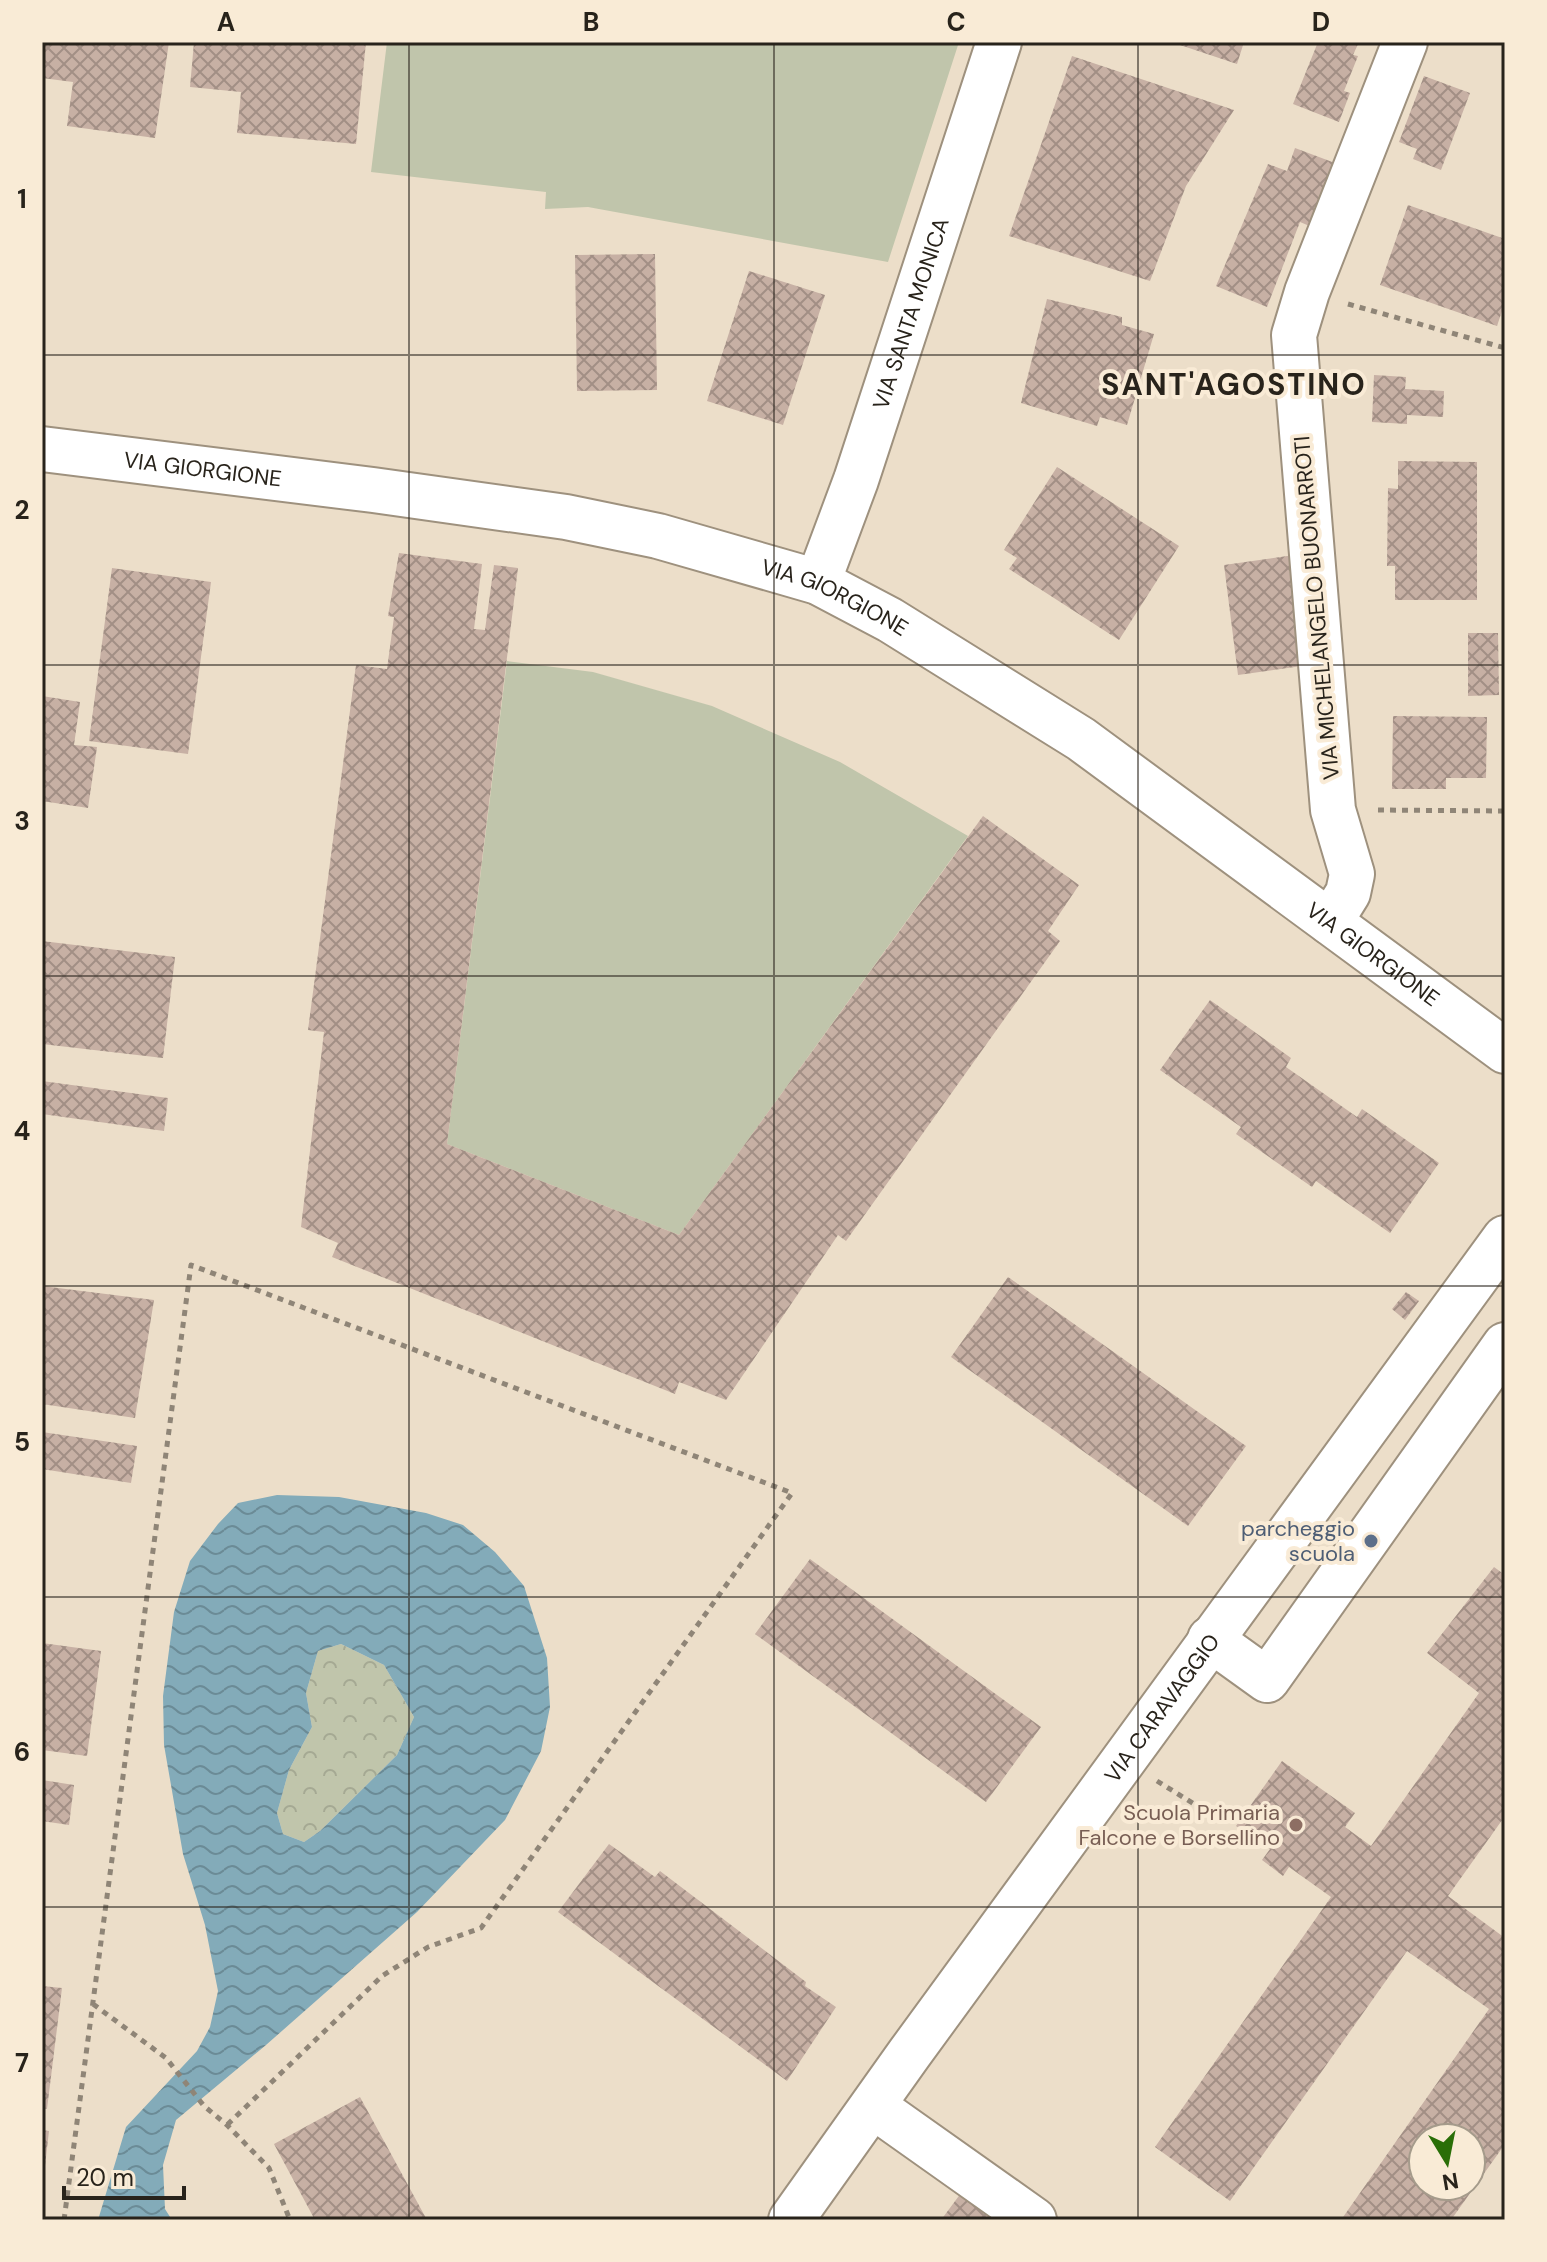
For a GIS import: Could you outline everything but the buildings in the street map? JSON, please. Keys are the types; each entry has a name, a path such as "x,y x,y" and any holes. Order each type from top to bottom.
{"street":[{"name":"VIA SANTA MONICA","path":"818,582 856,480 999,42"},
{"name":"VIA MICHELANGELO BUONARROTI","path":"1330,922 1348,893 1352,874 1333,810 1294,335 1307,292 1405,42"},
{"name":"VIA GIORGIONE","path":"42,449 566,517 658,536 818,582 890,620 1081,739 1505,1051"},
{"name":"VIA CARAVAGGIO","path":"791,2220 1210,1639 1505,1238"},
{"path":"1458,1302 1505,1335"},
{"path":"1210,1639 1267,1680 1505,1345"},
{"path":"873,2106 1034,2220"}],"path":[{"path":"1307,292 1505,348"},
{"name":"VIA MICHELANGELO BUONARROTI","path":"1333,810 1505,811"},
{"path":"64,2220 191,1265 792,1493 481,1928 428,1947 382,1976 227,2125"},
{"path":"93,2004 166,2058 204,2106 269,2168 290,2220"}],"green space":[{"path":"387,42 959,42 888,262 588,207 545,209 546,192 371,172"},
{"path":"507,661 593,672 712,706 840,762 968,836 679,1235 447,1144"},
{"path":"341,1644 384,1665 414,1717 397,1755 320,1831 304,1842 283,1834 277,1813 289,1770 312,1727 306,1693 318,1651"}],"water":[{"path":"277,1495 339,1497 426,1513 463,1525 495,1552 524,1586 547,1658 550,1707 541,1751 505,1820 417,1912 176,2120 163,2165 165,2209 172,2220 98,2220 126,2127 197,2051 210,2027 218,1991 205,1925 183,1854 164,1745 163,1696 174,1612 190,1561 238,1503","holes":["341,1644 384,1665 414,1717 397,1755 320,1831 304,1842 283,1834 277,1813 289,1770 312,1727 306,1693 318,1651"]}],"place":[{"name":"parcheggio scuola","path":"1371,1541"},
{"name":"Scuola Primaria Falcone e Borsellino","path":"1296,1825"}],"district":[{"name":"SANT'AGOSTINO","path":"1234,385"}]}
